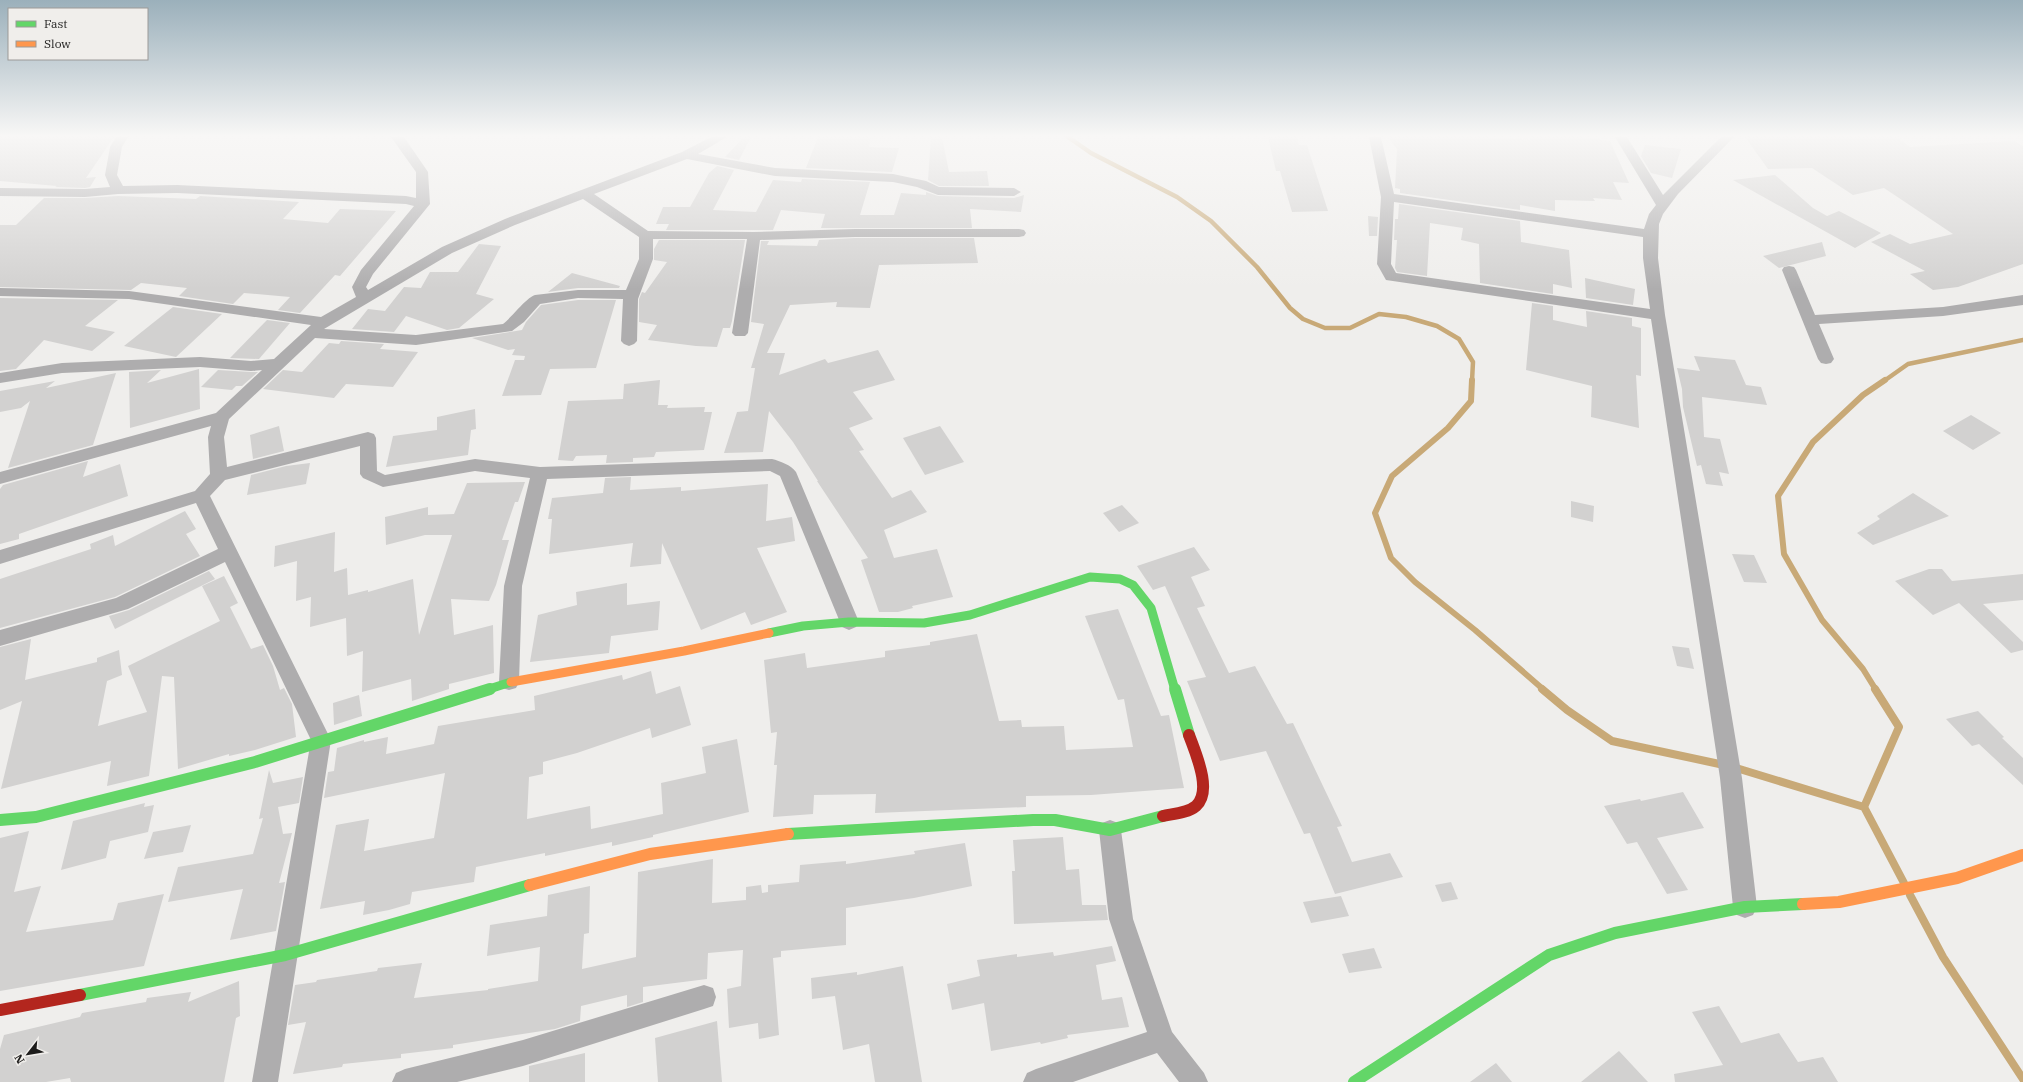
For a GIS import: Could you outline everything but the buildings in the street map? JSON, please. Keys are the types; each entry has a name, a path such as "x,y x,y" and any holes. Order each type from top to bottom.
{"street":[{"path":"364,298 359,288 366,273 423,204 422,187"},
{"path":"0,478 222,417 323,322 446,250 510,222 602,187"},
{"path":"927,187 938,191 1014,192"},
{"path":"1386,187 1388,197 1384,264 1391,277 1658,315"},
{"path":"1652,187 1662,204"},
{"path":"1678,187 1662,204 1652,223 1651,245 1658,315 1731,778 1745,907"},
{"path":"0,192 84,193 118,190 184,190 406,200 423,204"},
{"path":"585,194 645,235 754,236 855,233 1019,233"},
{"path":"1388,197 1652,234"},
{"path":"629,341 632,295 644,267 648,244 645,235"},
{"path":"740,333 754,236"},
{"path":"1789,270 1826,359"},
{"path":"0,292 129,295 323,322"},
{"path":"310,333 416,340 507,328 519,319 535,300 578,294 632,295"},
{"path":"1810,320 1905,316 1979,309 2023,300"},
{"path":"0,378 62,368 200,362 251,366 278,364"},
{"path":"219,475 216,437 222,417"},
{"path":"0,557 201,495 219,475 368,438 369,474 382,481 475,465 540,472 772,465 787,472 849,622"},
{"path":"509,682 513,586 516,568 540,472"},
{"path":"201,495 321,740 265,1082"},
{"path":"0,638 121,604 229,552"},
{"path":"0,820 36,817 255,762 509,682 684,651 803,626 849,622 924,623 970,615 1090,577 1110,576 1126,580 1141,591 1151,608 1204,785 1202,797 1195,807 1110,830 1056,820 1025,821 784,834 650,854 517,888 285,955 0,1010"},
{"path":"1110,830 1121,919 1162,1039 1195,1082"},
{"path":"1354,1082 1549,955 1615,933 1745,907 1839,902 1957,878 2023,855"},
{"path":"405,1082 523,1053 704,997"},
{"path":"1036,1082 1162,1039"}],"waterway":[{"path":"1158,187 1177,197 1211,221 1257,267 1290,308 1303,319 1325,328 1350,328 1379,314 1406,317 1437,326 1459,339 1473,362 1472,381"},
{"path":"1884,381 1908,364 2023,340"},
{"path":"1472,380 1471,401 1448,428 1392,476 1375,513 1391,558 1415,582 1475,630 1544,690"},
{"path":"1876,690 1863,669 1822,620 1784,554 1778,496 1813,442 1863,395 1885,380"},
{"path":"1542,689 1567,710 1612,741 1724,765"},
{"path":"1864,807 1899,727 1875,689"},
{"path":"1733,767 1864,807"},
{"path":"1864,807 1904,883"},
{"path":"1910,895 1943,957 2023,1079"}],"traffic: fast":[{"path":"769,633 803,626 849,622 924,623 970,615 1090,577 1120,579 1133,585 1151,608 1189,735"},
{"path":"0,820 36,817 255,762 511,682"},
{"path":"788,834 1033,820 1055,820 1110,830 1163,816"},
{"path":"80,995 285,955 530,885"},
{"path":"1354,1082 1549,955 1615,933 1745,907 1803,904"}],"traffic: slow":[{"path":"511,682 684,651 769,633"},
{"path":"530,885 650,854 788,834"},
{"path":"1803,904 1839,902 1957,878 2023,855"}],"traffic: jam":[{"path":"1163,816 1196,806 1201,799 1203,782 1189,735"},
{"path":"0,1010 80,995"}]}
